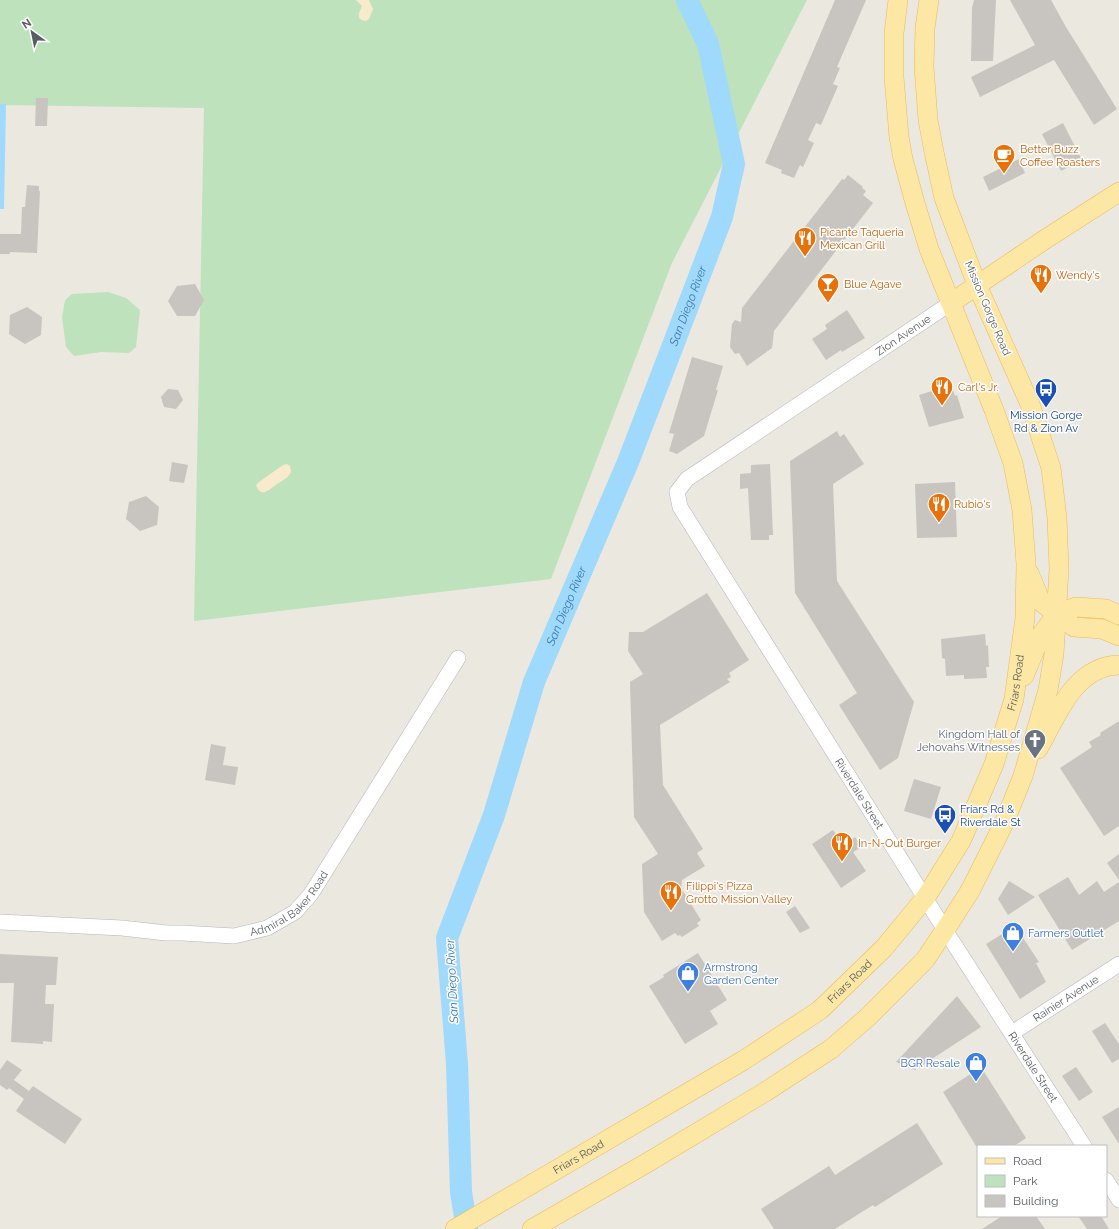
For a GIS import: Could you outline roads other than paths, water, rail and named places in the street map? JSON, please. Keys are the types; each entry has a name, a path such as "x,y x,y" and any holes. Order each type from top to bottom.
{"main road":[{"path":"898,0 894,33 894,77 899,137 914,203 929,249 994,410 1013,463 1022,510 1026,564 1041,602 1074,627 1102,629 1119,636"},
{"name":"Mission Gorge Road","path":"929,0 925,28 924,67 928,120 934,152 944,198 977,285 1030,404 1050,468 1057,518 1059,569 1057,614"},
{"name":"Zion Avenue","path":"951,302 1119,192"},
{"name":"Friars Road","path":"454,1229 744,1060 820,1010 884,948 926,897 961,842 994,764 1014,699 1025,618 1026,564"},
{"path":"1014,699 1041,635 1057,614 1076,607 1106,609 1119,615"},
{"path":"532,1229 645,1164 765,1092 830,1049 868,1017 925,960 946,930 970,891 1004,823 1023,776 1048,690 1055,649 1057,614"},
{"path":"1023,776 1066,699 1077,684 1092,672 1101,668 1119,665"}],"street":[{"name":"Zion Avenue","path":"687,479 951,302"},
{"name":"Riverdale Street","path":"687,479 677,492 680,507 946,930 1083,1145"},
{"name":"Admiral Baker Road","path":"0,922 122,928 166,934 182,933 234,936 267,928 295,912 311,894 458,658"},
{"name":"Rainier Avenue","path":"1012,1033 1119,964"},
{"path":"1107,1182 1119,1200"}],"water":[{"path":"0,104 6,104 4,209 0,209"}],"waterway":[{"name":"San Diego River","path":"467,1229 461,1192 457,1064 447,938 494,815 534,682 628,462 722,217 734,164 708,44 687,0"}],"place":[{"name":"Better Buzz Coffee Roasters","path":"1004,174"},
{"name":"Picante Taqueria Mexican Grill","path":"805,258"},
{"name":"Wendy's","path":"1041,294"},
{"name":"Blue Agave","path":"828,304"},
{"name":"Carl's Jr.","path":"942,406"},
{"name":"Mission Gorge Rd & Zion Av","path":"1046,408"},
{"name":"Rubio's","path":"939,524"},
{"name":"Kingdom Hall of Jehovahs Witnesses","path":"1035,760"},
{"name":"Friars Rd & Riverdale St","path":"945,834"},
{"name":"In-N-Out Burger","path":"842,862"},
{"name":"Filippi's Pizza Grotto Mission Valley","path":"671,912"},
{"name":"Farmers Outlet","path":"1013,952"},
{"name":"Armstrong Garden Center","path":"688,992"},
{"name":"BGR Resale","path":"976,1082"}]}
